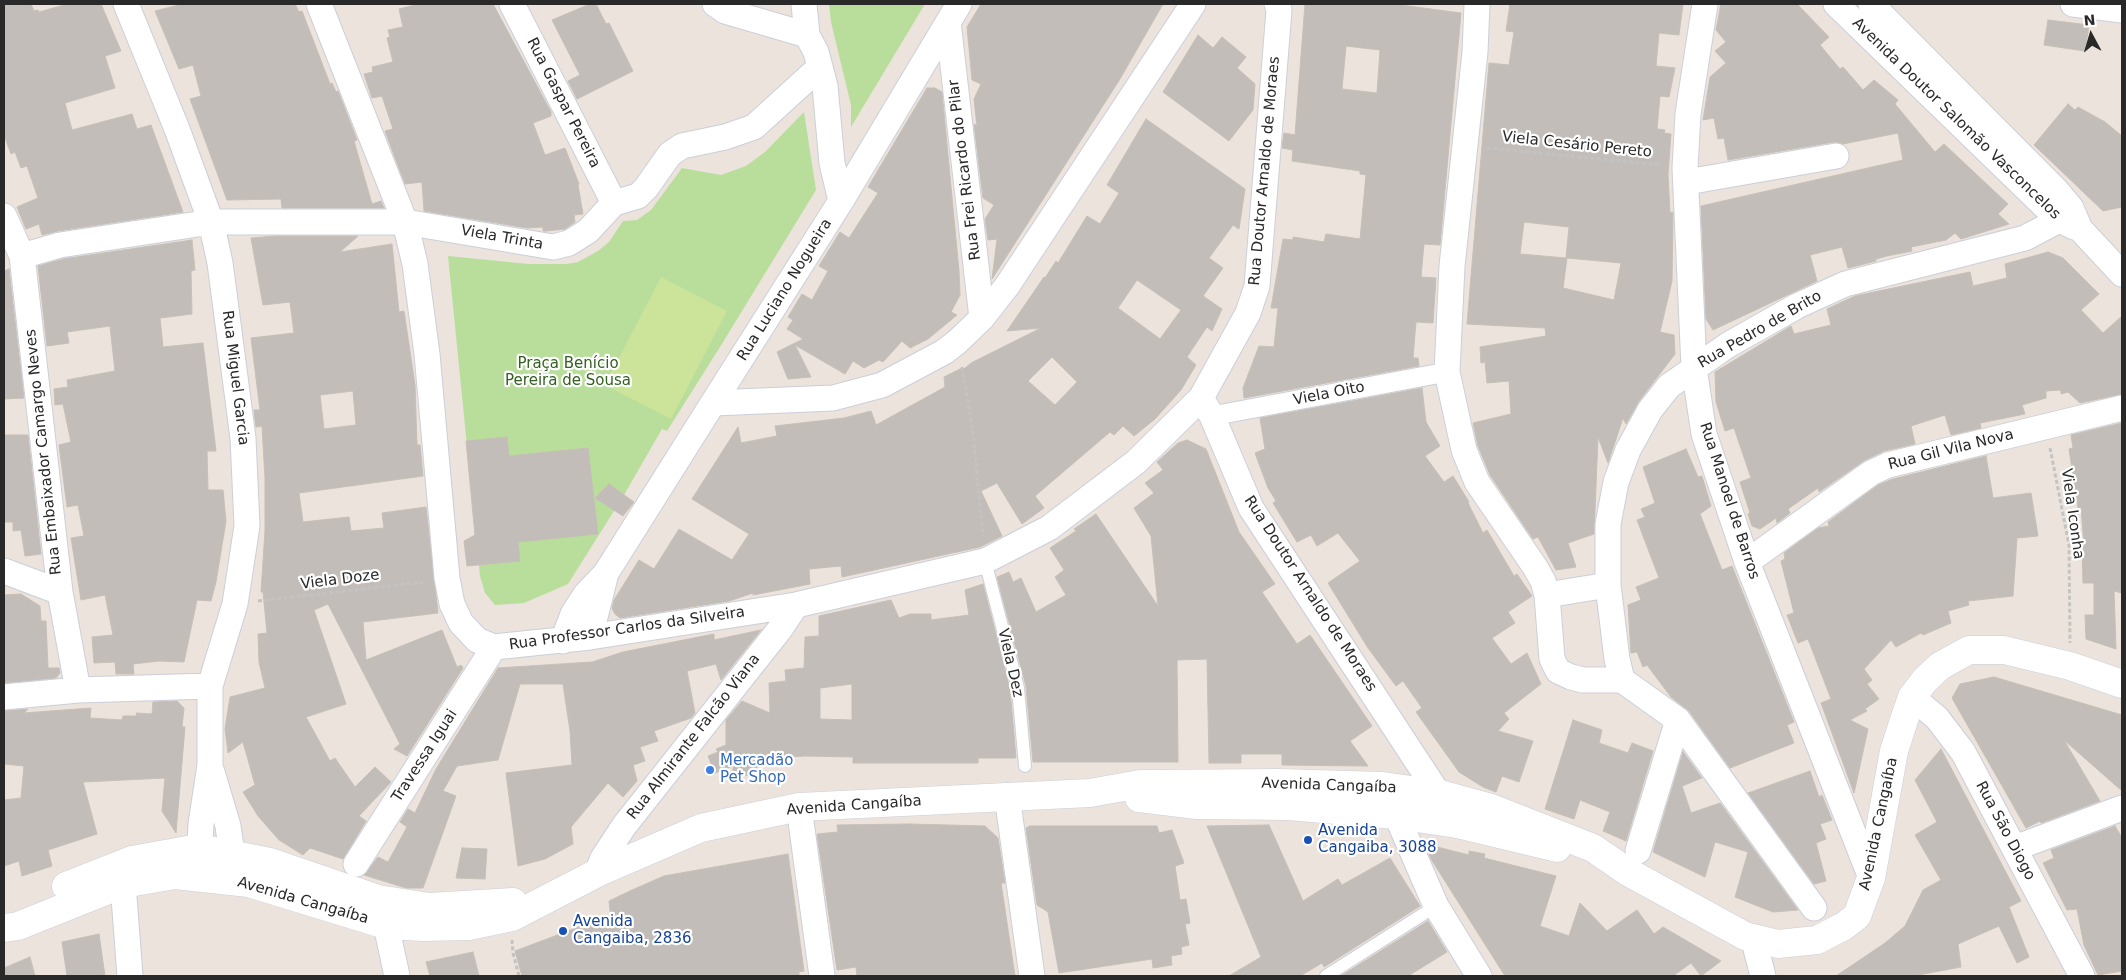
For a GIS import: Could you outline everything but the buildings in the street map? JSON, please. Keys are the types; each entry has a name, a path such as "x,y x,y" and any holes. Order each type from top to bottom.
{"main road":[{"name":"Avenida Cangaíba","path":"4,913 132,860 200,848 230,867 249,883 386,925 423,927 469,926 512,917 597,873 701,828 799,807 1090,793 1140,784 1196,782 1383,786 1440,794 1491,808 1593,848 1614,863 1745,936 1778,944 1818,940 1831,934 1857,916 1871,878 1894,752 1912,697 1925,680 1940,666 1969,650 2004,650 2070,666 2122,684"},
{"name":"Avenida Cangaíba","path":"1090,793 1197,805 1288,806 1396,815 1457,824 1614,863"},
{"name":"Avenida Cangaíba","path":"4,928 18,926 123,884 175,875 198,876 230,867 270,862 378,899 412,904 466,906 544,899"}],"street":[{"name":"Rua Miguel Garcia","path":"126,4 177,129 211,222 220,262 243,438 247,526 235,604 210,686 210,765 198,876"},
{"name":"Rua Professor Carlos da Silveira","path":"319,4 405,222 415,264 427,354 447,578 452,604 461,623 476,640 494,648 590,637 796,605 986,561 1048,528 1206,407"},
{"name":"Rua Gaspar Pereira","path":"512,4 614,203"},
{"path":"715,4 725,12 807,35"},
{"path":"804,4 807,35 820,67 828,106 832,163 841,201"},
{"path":"713,403 833,398 882,385 944,352 957,342 982,318 1007,286 1193,4"},
{"name":"Rua Doutor Arnaldo de Moraes","path":"1277,4 1279,10 1257,286 1248,313 1206,407 1251,508 1440,794 1457,824"},
{"path":"1477,4 1475,52 1452,266 1447,372 1464,450 1477,482 1535,567 1547,595 1552,658 1558,671 1583,680 1622,680 1678,720 1814,908"},
{"name":"Avenida Doutor Salomão Vasconcelos","path":"1836,4 2070,219"},
{"name":"Avenida Doutor Salomão Vasconcelos","path":"1871,4 2122,274"},
{"path":"2073,4 2122,10"},
{"name":"Rua Manoel de Barros","path":"1707,7 1688,114 1686,175 1694,368 1704,434 1747,562 1871,878"},
{"name":"Rua Frei Ricardo do Pilar","path":"953,13 982,318"},
{"name":"Rua Luciano Nogueira","path":"563,640 573,614 586,594 606,573 841,201 953,13"},
{"path":"614,203 638,196 646,188 670,154 682,146 695,141 725,137 754,127 820,67"},
{"path":"1686,175 1836,156"},
{"name":"Viela Trinta","path":"22,256 60,245 211,222 405,222 554,247 569,243 588,231 614,203"},
{"name":"Rua Embaixador Camargo Neves","path":"4,216 22,256 60,592 78,690"},
{"name":"Rua Pedro de Brito","path":"1622,680 1617,659 1608,585 1608,524 1616,482 1628,450 1650,410 1669,386 1728,345 1797,306 1845,284 2024,238 2070,219"},
{"name":"Viela Oito","path":"1206,407 1447,372"},
{"name":"Rua Gil Vila Nova","path":"1747,562 1870,473 1888,465 2122,408"},
{"path":"4,571 60,592"},
{"name":"Rua Luciano Nogueira","path":"590,637 606,573"},
{"path":"1547,595 1608,585"},
{"name":"Rua Almirante Falcão Viana","path":"597,873 603,858 630,819 780,629 796,605"},
{"name":"Travessa Iguai","path":"356,864 494,648"},
{"path":"4,697 78,690 210,686"},
{"name":"Rua São Diogo","path":"1912,697 1937,718 1963,752 2082,976"},
{"path":"1638,850 1678,720"},
{"name":"Rua Miguel Garcia","path":"210,765 228,826 230,867"},
{"path":"1383,786 1436,906 1479,976"},
{"path":"1007,796 1032,976"},
{"path":"799,807 822,976"},
{"path":"2015,848 2122,808"},
{"path":"123,884 130,976"},
{"path":"386,925 397,976"},
{"path":"1753,937 1763,976"}],"lane":[{"name":"Viela Dez","path":"986,561 1018,688 1026,766"},
{"path":"1326,976 1436,906"}],"path":[{"name":"Viela Cesário Pereto","path":"1466,146 1686,175"},
{"path":"957,342 973,433 982,527"},
{"name":"Viela Iconha","path":"2046,427 2069,545 2070,666"},
{"name":"Viela Doze","path":"235,604 447,578"},
{"path":"512,917 513,953 519,976"}],"green space":[{"path":"829,4 925,4 851,127 851,105 831,22"},
{"name":"Praça Benício Pereira de Sousa","path":"804,112 816,190 720,347 667,431 662,429 624,495 568,584 524,603 495,605 485,593 480,576 448,256 529,264 567,264 578,262 598,251 609,242 623,221 637,220 651,210 682,168 721,175 746,166 765,152"},
{"path":"661,277 727,311 671,419 605,385"}],"place":[{"name":"Mercadão Pet Shop","path":"710,770"},
{"name":"Avenida Cangaiba, 3088","path":"1308,840"},
{"name":"Avenida Cangaiba, 2836","path":"563,931"}]}
